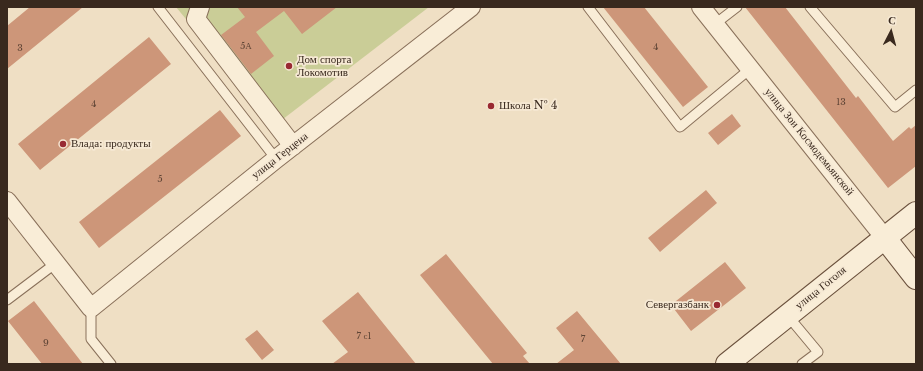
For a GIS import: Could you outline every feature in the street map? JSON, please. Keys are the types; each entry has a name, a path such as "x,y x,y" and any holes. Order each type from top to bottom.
{"main road":[{"name":"улица Гоголя","path":"727,364 884,237 916,213"},
{"name":"улица Зои Космодемьянской","path":"884,237 916,278"}],"street":[{"path":"200,7 196,19 293,146"},
{"name":"улица Герцена","path":"91,308 276,159 471,7"},
{"name":"улица Зои Космодемьянской","path":"701,7 884,237"},
{"path":"7,201 91,308"}],"lane":[{"path":"158,7 276,159"},
{"path":"588,7 680,128 750,69"},
{"path":"715,24 737,7"},
{"path":"810,7 895,107 916,90"},
{"path":"7,300 56,263"},
{"path":"91,308 91,339 111,364"},
{"path":"788,315 818,352 802,364"}],"green space":[{"name":"Дом спорта Локомотив","path":"176,7 429,7 274,126"}],"building":[{"path":"30,7 83,7 7,69 7,26"},
{"path":"237,7 337,7 302,34 284,11 256,32 274,56 251,74 221,35 245,17"},
{"path":"603,7 644,7 708,87 683,107"},
{"path":"745,7 785,7 856,98 858,96 893,141 909,127 911,129 916,125 916,166 888,188"},
{"path":"149,37 171,64 40,170 18,144"},
{"path":"220,110 241,136 99,248 79,222"},
{"path":"732,114 741,126 718,145 708,133"},
{"path":"706,190 717,203 660,252 648,238"},
{"path":"446,254 527,353 523,356 530,364 493,364 420,275"},
{"path":"725,262 746,288 691,331 671,305"},
{"path":"358,292 416,364 332,364 348,352 322,321"},
{"path":"34,301 83,364 42,364 8,321"},
{"path":"577,311 621,364 556,364 574,350 556,328"},
{"path":"257,330 274,350 262,360 245,339"}],"place":[{"name":"Дом спорта Локомотив","path":"289,66"},
{"name":"Школа № 4","path":"491,106"},
{"name":"Влада: продукты","path":"63,144"},
{"name":"Севергазбанк","path":"717,305"}]}
